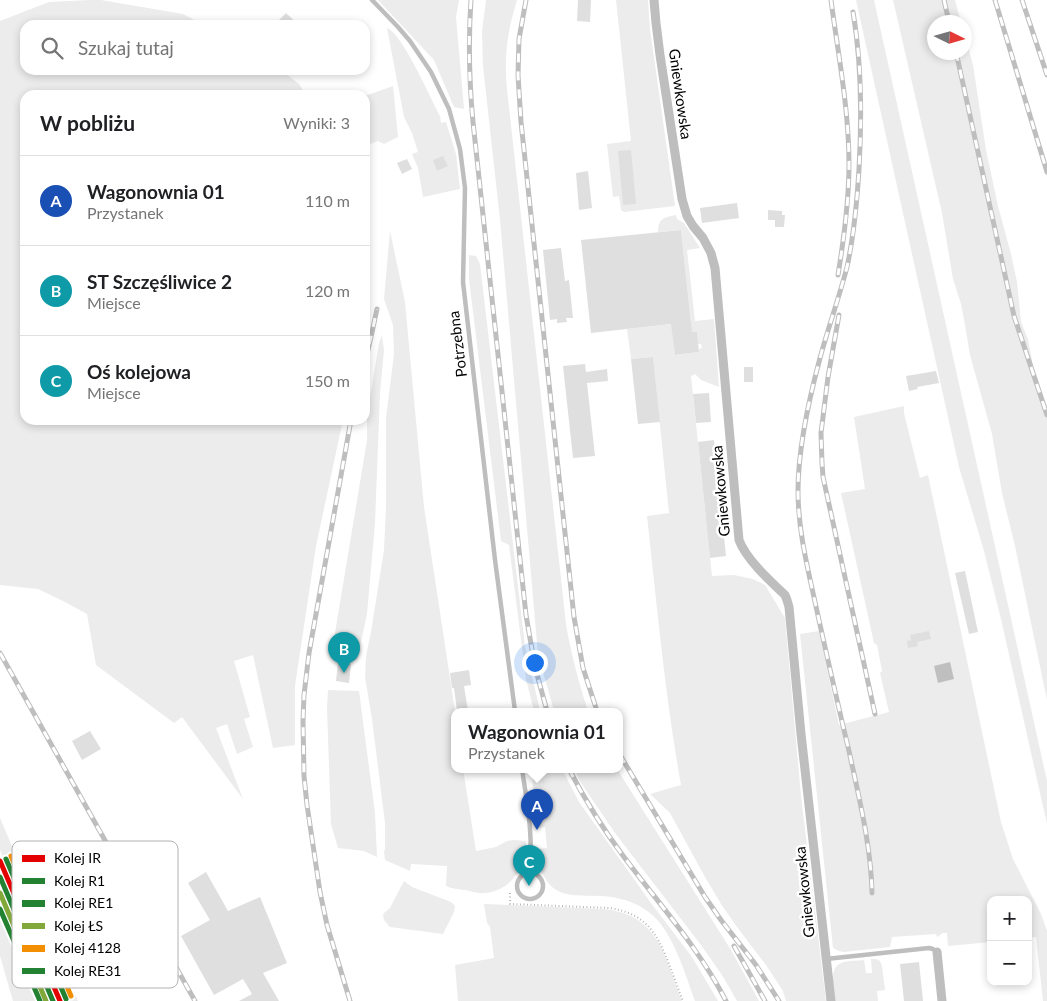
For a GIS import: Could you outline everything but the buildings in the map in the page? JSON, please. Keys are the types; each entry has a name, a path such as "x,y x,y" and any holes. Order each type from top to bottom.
{"street":[{"name":"Gniewkowska","path":"654,0 660,55 682,199 687,216 712,253 715,268 739,540 741,547 784,595 789,607 802,744 831,1001"},
{"path":"937,952 942,1001"}],"lane":[{"name":"Potrzebna","path":"372,0 410,41 431,72 449,109 460,149 465,188 463,282 495,560 515,708"},
{"path":"523,773 530,830 531,861 529,873"},
{"path":"529,873 533,873 540,878 543,886 540,894 529,899 518,892 517,885 522,875 529,873"},
{"path":"826,960 927,948 937,952"}],"path":[{"path":"510,893 510,904 610,908 636,916 648,926 658,939 683,1001"}],"shaded area":[{"path":"101,0 183,14 194,20 20,20 20,75 287,75 299,84 303,90 20,90 20,425 342,425 316,546 295,686 295,745 273,748 253,655 234,661 250,717 244,719 253,747 237,754 227,724 216,728 243,799 182,717 174,723 96,665 87,614 38,589 0,585 0,21 49,2"},
{"path":"378,0 459,0 456,17 464,109 454,107 434,60"},
{"path":"486,0 517,0 507,44 507,89 566,624 587,708 553,708 538,654 500,220 483,66 482,31"},
{"path":"616,0 648,0 650,29 675,206 624,212 621,210 619,196 613,197 607,144 631,141"},
{"path":"856,0 874,0 1047,781 1047,824 1001,619 984,551 959,467"},
{"path":"893,0 955,0 959,15 927,15 927,60 972,60 973,65 986,150 1017,282 1021,322 1028,339 1036,382 1047,418 1047,700 1002,493 992,434 970,355 961,304 953,279 942,213"},
{"path":"387,28 400,41 408,54 440,116 441,123 446,122 456,154 460,189 423,197 418,168 412,154 418,152 404,117"},
{"path":"393,86 398,137 384,144 378,141 370,144 370,94"},
{"path":"676,215 677,219 684,223 700,248 687,250 695,321 714,319 719,387 701,380 695,374 691,376 712,576 734,575 753,579 765,585 785,618 801,796 826,1001 786,1001 783,991 766,965 721,904 670,813 650,794 681,785 666,685 647,516 669,513 653,357 631,359 627,329 672,324 675,355 699,352 699,349 702,348 701,344 698,344 697,332 681,334 691,322 681,230 658,232 662,219"},
{"path":"390,231 405,302 424,507 455,708 451,708 451,773 464,773 476,851 496,847 507,841 526,841 523,859 516,876 502,888 484,893 446,886 447,866 411,864 410,871 385,860 385,823 365,677 366,656 384,550 386,418 394,354 393,325 384,299"},
{"path":"469,255 476,256 480,264 525,646 539,708 533,708 526,679 509,545 501,541 469,279"},
{"path":"382,335 384,350 380,393 375,523 367,614 357,660 331,657 367,440 367,425 370,425 370,398"},
{"path":"904,406 904,413 920,478 928,475 1001,822 1013,859 1032,896 987,896 987,942 948,946 947,933 943,933 937,937 936,934 892,937 890,947 844,952 833,948 800,634 819,631 839,725 889,712 880,673 882,671 877,645 874,643 841,493 865,489 854,417"},
{"path":"950,662 954,679 938,683 934,666"},
{"path":"328,690 359,691 375,813 377,857 364,851 338,848 331,824"},
{"path":"531,773 564,773 579,802 692,957 718,1001 695,1001 672,942 658,921 645,909 633,903 614,898 563,893 551,886 541,869 537,849 547,848 545,827 538,828"},
{"path":"576,773 620,773 731,950 759,1001 737,1001 701,945 615,833 579,780"},
{"path":"0,818 12,846 12,868 8,869 0,850"},
{"path":"404,881 412,887 451,902 455,906 443,934 390,927 384,920 383,914 390,908"},
{"path":"1032,896 1047,931 1047,1001 1043,1001 1036,937 1032,938"},
{"path":"484,904 603,909 622,913 637,919 657,940 682,1001 458,1001 455,965 494,958 490,927 487,923"},
{"path":"0,908 12,937 12,988 34,988 39,1001 13,1001 0,956"},
{"path":"871,959 880,961 882,966 885,990 877,991 878,1001 835,1001 833,973 835,968 844,962 864,960 866,973 872,973"},
{"path":"63,988 72,988 78,1001 68,1001"}],"railway":[{"path":"471,0 469,61 473,122 526,615 535,667 546,708"},
{"path":"526,0 519,39 518,75 521,122 574,617 583,668 596,708"},
{"path":"831,0 849,143 847,206 838,275"},
{"path":"944,0 947,15"},
{"path":"995,0 1047,172"},
{"path":"1022,0 1047,75"},
{"path":"853,12 860,71 861,110 855,218 847,267 820,358 808,407 802,441 798,491 801,533 806,561 864,822 872,893"},
{"path":"958,60 1014,316 1047,415"},
{"path":"370,340 377,309"},
{"path":"839,315 828,377 821,433 823,477 875,714"},
{"path":"350,425 309,653 303,721 304,776 320,892 327,925 350,1001"},
{"path":"0,653 105,841"},
{"path":"623,760 705,897 756,965 779,1001"},
{"path":"571,773 609,836 704,963 726,1001"},
{"path":"734,946 765,1001"},
{"path":"178,971 195,1001"}],"rail line":[{"name":"RE1","path":"6,859 12,873"},
{"name":"IR","path":"0,861 12,889"},
{"name":"R1","path":"0,877 12,905"},
{"name":"ŁS","path":"0,893 12,921"},
{"name":"RE31","path":"0,909 12,937"},
{"name":"RE31","path":"34,988 40,1001"},
{"name":"ŁS","path":"40,988 46,1001"},
{"name":"R1","path":"47,988 53,1001"},
{"name":"IR","path":"54,988 60,1001"},
{"name":"RE1","path":"61,988 66,999"},
{"name":"4128","path":"68,988 71,996"}],"place":[{"name":"ST Szczęśliwice 2","path":"344,673"},
{"name":"Wagonownia 01","path":"537,830"},
{"name":"Oś kolejowa","path":"529,886"}]}
